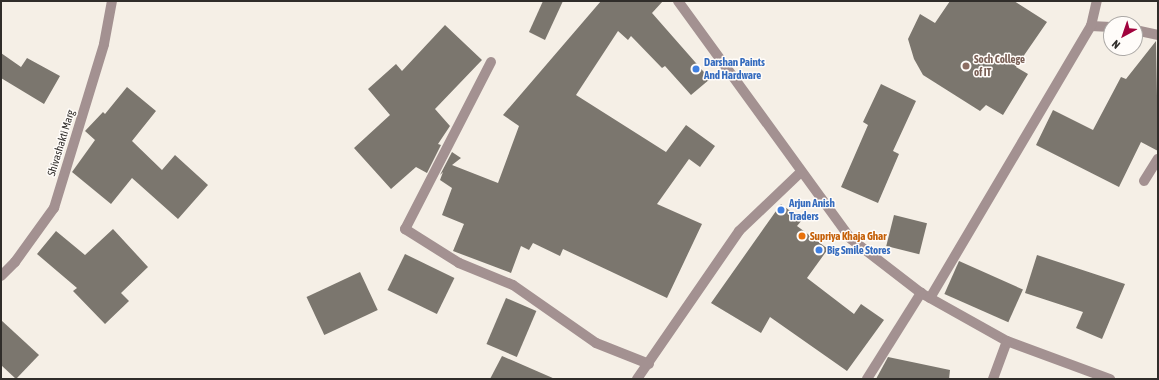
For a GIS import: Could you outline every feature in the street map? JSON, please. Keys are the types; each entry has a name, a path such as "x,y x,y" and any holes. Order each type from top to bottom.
{"street":[{"name":"Shivashakti Marg","path":"1,276 15,262 54,208 104,44 112,1"},
{"path":"678,1 801,172 852,239 921,293 1007,341 1110,379"},
{"path":"930,298 1091,26 1097,1"},
{"path":"1091,26 1103,27"},
{"path":"1143,32 1158,35"},
{"path":"491,62 405,229 459,263 513,285 596,343 649,364"},
{"path":"1144,181 1158,160"},
{"path":"637,379 649,364 739,231 801,172"},
{"path":"867,379 921,293"},
{"path":"993,379 1007,341"}],"building":[{"path":"543,1 563,1 545,40 529,32"},
{"path":"601,1 663,1 652,13 710,79 691,95 665,66 662,68 631,36 628,40 618,31 576,95 666,152 686,125 715,146 700,167 689,159 657,204 702,224 667,298 563,249 560,256 533,243 529,250 521,246 511,273 453,251 464,224 442,215 452,188 440,180 443,172 440,175 452,152 461,158 452,165 498,183 519,126 503,115"},
{"path":"950,1 1014,1 1047,22 1016,67 1028,74 1003,115 986,105 980,111 923,75 914,59 908,39 920,14 935,23"},
{"path":"445,25 482,60 435,109 450,126 438,144 441,145 427,173 416,167 391,189 354,148 390,115 368,89 396,64 402,71"},
{"path":"1156,41 1158,151 1141,142 1119,187 1036,145 1053,110 1093,130 1121,77 1126,79"},
{"path":"1,53 21,67 27,58 60,76 44,104 1,78"},
{"path":"881,84 916,101 893,151 899,154 878,203 841,187 868,125 863,122"},
{"path":"127,87 156,111 132,141 162,170 175,155 208,185 178,219 132,178 111,204 72,172 95,140 85,131 103,112 105,114"},
{"path":"781,204 802,220 797,226 828,249 807,278 854,314 861,304 884,320 847,371 770,317 761,333 711,303"},
{"path":"894,215 927,223 919,254 886,246"},
{"path":"113,229 148,267 121,293 129,301 105,324 73,291 77,288 37,254 56,231 85,255"},
{"path":"405,254 454,278 437,314 387,290"},
{"path":"1037,255 1125,284 1102,339 1076,328 1083,312 1025,293"},
{"path":"959,261 1023,289 1008,322 944,294"},
{"path":"360,272 378,310 324,335 307,297"},
{"path":"506,298 536,311 517,357 486,344"},
{"path":"1,320 39,355 16,379 1,365"},
{"path":"502,356 555,379 490,379"},
{"path":"888,357 950,370 949,379 876,379"}],"place":[{"name":"Soch College of IT","path":"966,66"},
{"name":"Darshan Paints And Hardware","path":"696,69"},
{"name":"Arjun Anish Traders","path":"781,210"},
{"name":"Supriya Khaja Ghar","path":"802,236"},
{"name":"Big Smile Stores","path":"819,250"}]}
